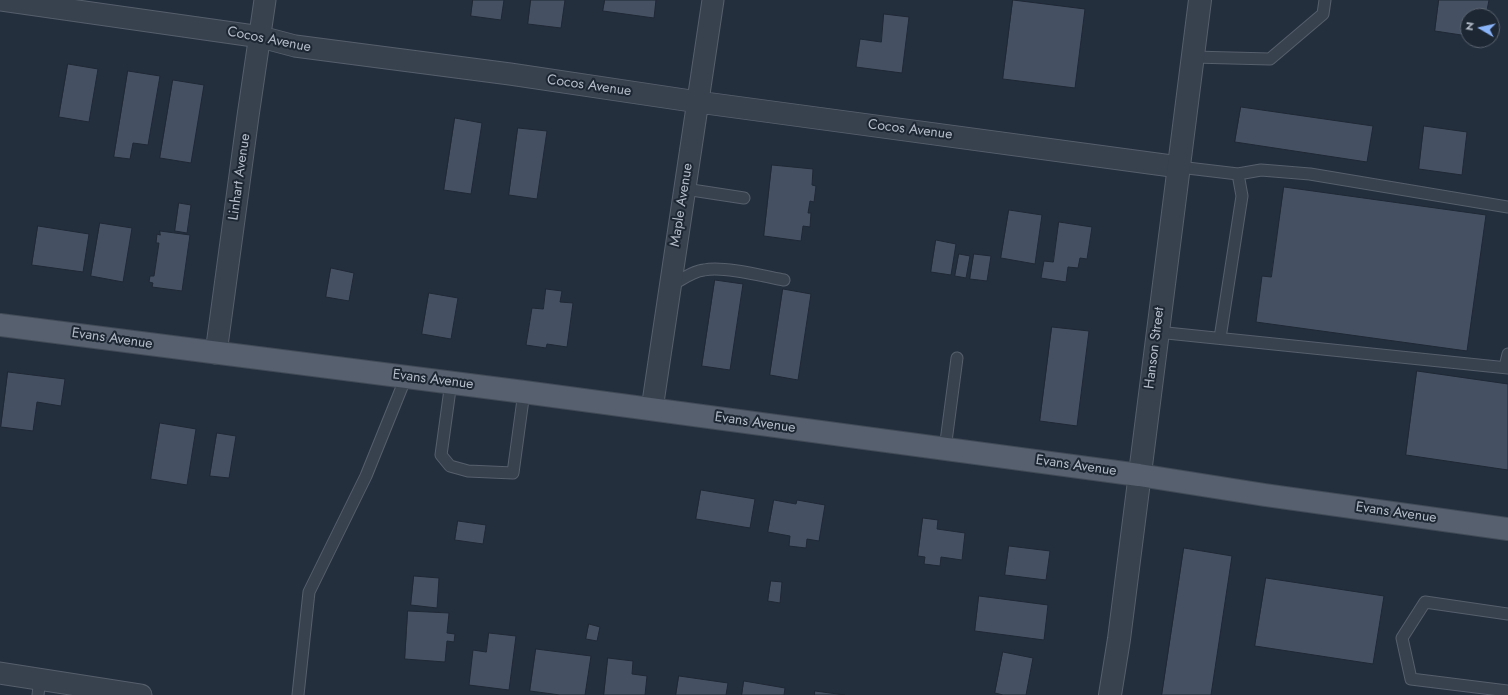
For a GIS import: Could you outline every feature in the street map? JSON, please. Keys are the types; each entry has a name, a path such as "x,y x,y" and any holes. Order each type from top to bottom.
{"main road":[{"name":"Evans Avenue","path":"0,325 652,409 1139,475 1265,495 1508,529"}],"street":[{"name":"Cocos Avenue","path":"0,0 261,37 295,46 510,74 698,102 1179,167"},
{"name":"Linhart Avenue","path":"216,354 265,0"},
{"name":"Maple Avenue","path":"652,409 713,0"},
{"name":"Hanson Street","path":"1110,695 1119,639 1200,0"},
{"path":"0,673 39,687 141,695"}],"lane":[{"path":"1193,57 1270,59 1323,14 1325,0"},
{"path":"1179,167 1238,174 1261,170 1310,174 1508,207"},
{"path":"1220,338 1242,196 1238,174"},
{"path":"685,189 744,198"},
{"path":"670,286 703,270 726,270 784,280"},
{"path":"1158,332 1507,367 1508,354"},
{"path":"945,449 957,358"},
{"path":"298,695 309,592 366,476 406,377"},
{"path":"451,382 441,455 450,466 468,471 514,473 524,392"},
{"path":"1508,614 1425,602 1402,638 1411,679 1508,691"}],"building":[{"path":"473,0 504,0 501,20 471,16"},
{"path":"531,0 565,0 561,28 528,24"},
{"path":"605,0 656,0 654,18 603,11"},
{"path":"1013,0 1085,9 1075,88 1003,79"},
{"path":"1439,0 1489,0 1488,8 1460,8 1460,35 1435,31"},
{"path":"884,14 909,17 902,73 856,67 860,39 881,42"},
{"path":"68,64 98,69 89,122 59,117"},
{"path":"128,71 160,76 148,145 133,143 130,159 114,157"},
{"path":"173,80 204,85 191,163 160,158"},
{"path":"1241,107 1373,126 1367,162 1235,142"},
{"path":"455,118 482,123 471,194 444,190"},
{"path":"1424,126 1467,132 1462,175 1419,169"},
{"path":"518,128 547,131 537,199 509,195"},
{"path":"772,165 813,169 812,185 816,186 814,202 810,201 808,213 811,213 810,227 803,226 801,241 764,236"},
{"path":"1284,187 1486,215 1467,351 1256,322 1262,276 1271,277"},
{"path":"179,203 191,205 187,233 175,231"},
{"path":"1009,210 1042,215 1035,264 1001,258"},
{"path":"1059,222 1092,227 1087,259 1080,258 1078,268 1068,267 1066,282 1041,278 1044,261 1053,262"},
{"path":"100,223 132,228 123,282 91,276"},
{"path":"38,226 89,234 83,272 32,265"},
{"path":"160,231 190,235 182,291 152,287 153,283 149,282 150,276 154,276 159,243 156,243 157,234 160,235"},
{"path":"936,240 956,244 951,275 931,272"},
{"path":"959,254 970,256 966,278 955,276"},
{"path":"974,254 991,256 987,281 970,279"},
{"path":"331,268 354,273 349,301 326,297"},
{"path":"715,280 743,284 730,370 702,366"},
{"path":"546,289 562,291 560,302 573,303 567,347 547,344 546,348 526,345 532,308 543,309"},
{"path":"783,289 811,294 798,380 770,375"},
{"path":"429,293 458,298 451,339 422,334"},
{"path":"1052,327 1089,331 1077,426 1040,421"},
{"path":"1417,371 1508,384 1508,470 1406,455"},
{"path":"8,372 65,379 61,406 37,402 33,431 1,427"},
{"path":"160,423 196,429 187,485 151,479"},
{"path":"217,433 236,436 229,478 210,476"},
{"path":"701,490 755,499 750,528 696,519"},
{"path":"774,500 796,504 797,500 825,505 819,541 807,539 806,548 789,546 790,536 768,532"},
{"path":"923,518 938,520 937,529 965,533 962,560 941,557 940,566 924,564 925,557 918,556"},
{"path":"458,521 486,525 483,544 455,540"},
{"path":"1009,546 1050,551 1046,580 1005,575"},
{"path":"1184,548 1232,556 1211,695 1162,695"},
{"path":"414,576 439,578 437,608 411,605"},
{"path":"1266,578 1384,596 1373,664 1255,646"},
{"path":"771,581 782,582 780,603 768,601"},
{"path":"979,596 1048,605 1044,640 975,631"},
{"path":"408,611 449,613 447,633 455,634 454,642 447,641 445,662 405,659"},
{"path":"589,624 600,627 597,641 586,639"},
{"path":"489,633 516,636 509,690 469,685 473,650 486,652"},
{"path":"536,649 591,656 585,695 560,695 530,691"},
{"path":"1003,652 1033,658 1026,695 1003,695 995,693"},
{"path":"608,658 633,661 632,674 647,676 645,695 604,695"},
{"path":"679,676 728,683 726,695 676,695"},
{"path":"744,681 785,688 784,695 742,695"},
{"path":"815,691 845,695 815,695"}]}
